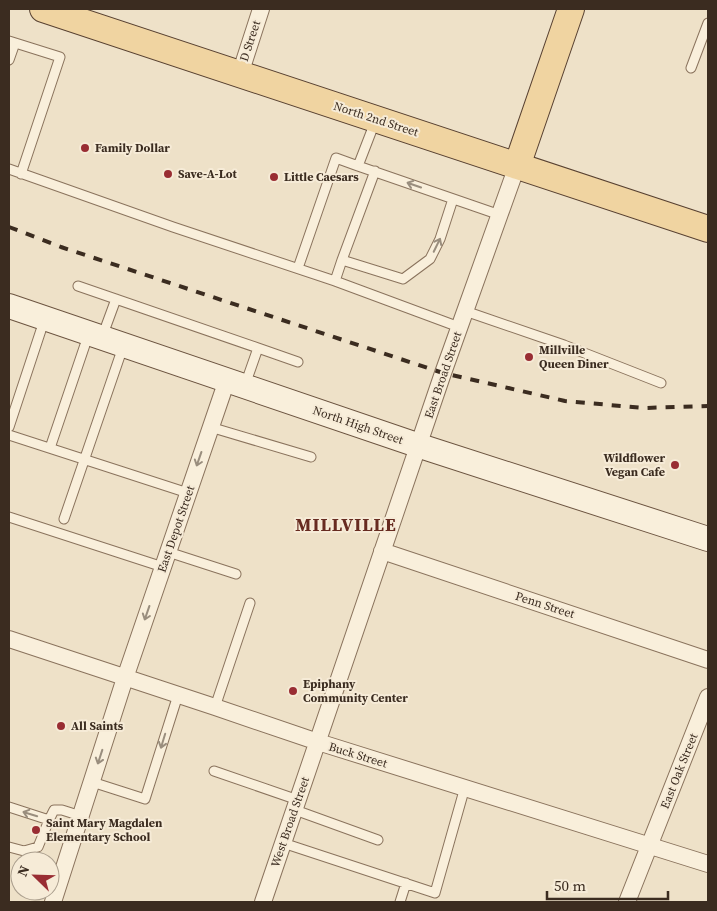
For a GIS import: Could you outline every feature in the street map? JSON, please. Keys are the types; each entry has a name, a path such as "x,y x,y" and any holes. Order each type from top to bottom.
{"main road":[{"name":"North 2nd Street","path":"43,9 708,229"},
{"name":"East Broad Street","path":"517,166 571,9"}],"street":[{"name":"D Street","path":"240,74 261,9"},
{"name":"East Broad Street","path":"318,742 459,327 517,166"},
{"name":"North High Street","path":"9,306 420,446 708,539"},
{"name":"East Depot Street","path":"53,902 125,678 210,427 236,383"},
{"name":"Penn Street","path":"382,551 708,660"},
{"name":"Buck Street","path":"9,640 318,742 708,864"},
{"name":"East Oak Street","path":"627,902 649,846 703,724 708,697"},
{"name":"West Broad Street","path":"263,902 318,742"}],"lane":[{"path":"691,68 708,22"},
{"path":"9,60 12,42 60,57 21,174"},
{"path":"358,166 376,119"},
{"path":"298,268 336,158 500,216"},
{"path":"9,170 298,268 459,327"},
{"path":"335,281 375,171"},
{"path":"342,260 403,278 430,259 440,239 453,199"},
{"path":"78,286 298,362"},
{"path":"64,519 86,460 105,338 116,299"},
{"path":"465,311 564,344 661,383"},
{"path":"9,427 45,318"},
{"path":"50,448 105,338"},
{"path":"236,383 258,348"},
{"path":"210,427 311,457"},
{"path":"9,435 188,493"},
{"path":"9,517 165,559 236,574"},
{"path":"215,707 250,603"},
{"path":"92,782 145,799 178,695"},
{"path":"214,771 378,840"},
{"path":"283,843 435,893 465,787"},
{"path":"9,807 49,820"},
{"path":"9,846 24,851 38,847 54,810 62,810 81,816"},
{"path":"400,902 406,883"}],"railway":[{"path":"9,227 61,247 443,373 565,401 644,408 708,406"}],"place":[{"name":"Family Dollar","path":"85,148"},
{"name":"Save-A-Lot","path":"168,174"},
{"name":"Little Caesars","path":"274,177"},
{"name":"Millville Queen Diner","path":"529,357"},
{"name":"Wildflower Vegan Cafe","path":"675,465"},
{"name":"Epiphany Community Center","path":"293,691"},
{"name":"All Saints","path":"61,726"},
{"name":"Saint Mary Magdalen Elementary School","path":"36,830"}],"district":[{"name":"MILLVILLE","path":"346,525"}]}
